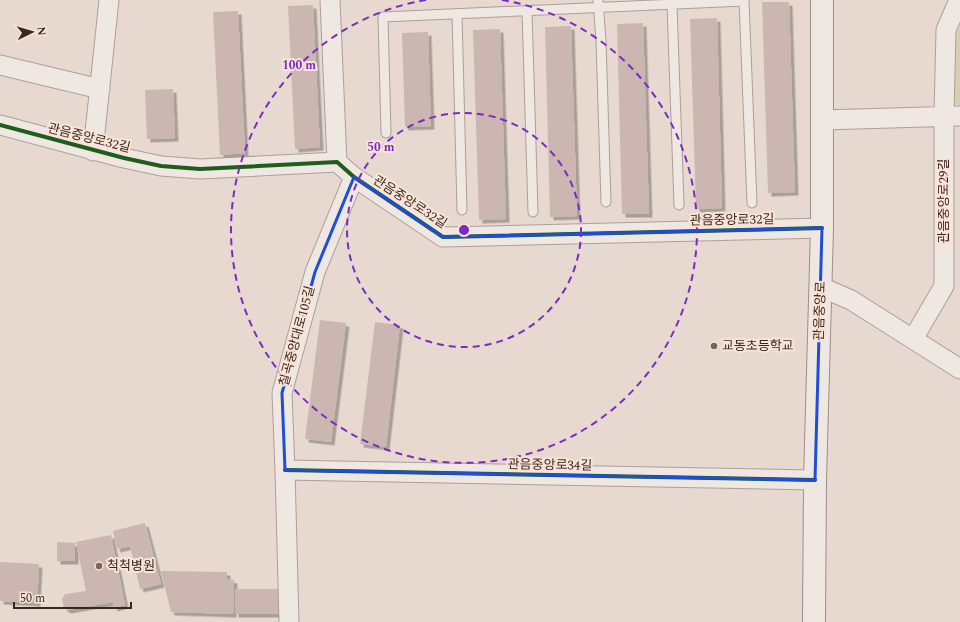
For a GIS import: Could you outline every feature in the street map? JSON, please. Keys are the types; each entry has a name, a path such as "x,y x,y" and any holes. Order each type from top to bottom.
{"main road":[{"name":"관음중앙로","path":"814,622 815,480 822,228 822,0"}],"street":[{"path":"93,150 109,0"},
{"path":"330,0 337,162"},
{"name":"관음중앙로29길","path":"952,286 952,116 946,30 959,0"},
{"path":"0,65 100,90"},
{"path":"822,120 952,116"},
{"name":"관음중앙로32길","path":"0,125 124,158 161,166 200,169 337,162 354,177 443,238 822,228"},
{"name":"칠곡중앙대로105길","path":"289,622 282,393 315,272 354,177"},
{"path":"913,339 952,286"},
{"path":"821,287 851,300 960,369"},
{"name":"관음중앙로34길","path":"285,470 815,480"}],"lane":[{"path":"386,133 383,17 527,11 599,4 672,4 744,1 752,203"},
{"path":"599,4 606,202"},
{"path":"672,4 678,205"},
{"path":"527,11 534,212"},
{"path":"457,14 462,210"}],"highlighted area":[{"path":"354,177 443,237 822,228 815,480 285,470 282,393 315,272"}],"shaded area":[{"path":"960,26 960,107 952,101 952,63"}],"building":[{"path":"762,2 789,2 795,192 768,193"},
{"path":"313,5 320,147 295,149 288,6"},
{"path":"238,11 245,153 220,155 213,12"},
{"path":"717,18 722,208 696,209 690,19"},
{"path":"643,23 649,214 622,214 617,24"},
{"path":"571,26 577,216 550,217 545,27"},
{"path":"500,29 506,219 479,220 473,30"},
{"path":"428,32 431,126 405,127 402,33"},
{"path":"173,89 175,138 147,139 145,90"},
{"path":"320,320 346,323 331,442 305,439"},
{"path":"375,322 400,325 386,447 360,444"},
{"path":"145,523 161,584 140,589 130,546 117,549 113,531"},
{"name":"척척병원","path":"111,535 125,605 114,608 113,602 68,610 64,608 62,599 65,594 86,591 76,542"},
{"path":"57,542 75,543 75,561 57,561"},
{"path":"0,562 39,564 37,603 0,601"},
{"path":"161,571 227,572 227,579 234,580 233,614 171,612"},
{"path":"235,589 281,589 281,614 235,614"}],"cycle path":[{"path":"0,125 124,158 161,166 200,169 337,162 354,177 443,237 822,228"},
{"path":"285,470 815,480"}],"place":[{"name":"교동초등학교","path":"714,346"},
{"name":"척척병원","path":"99,566"}]}
